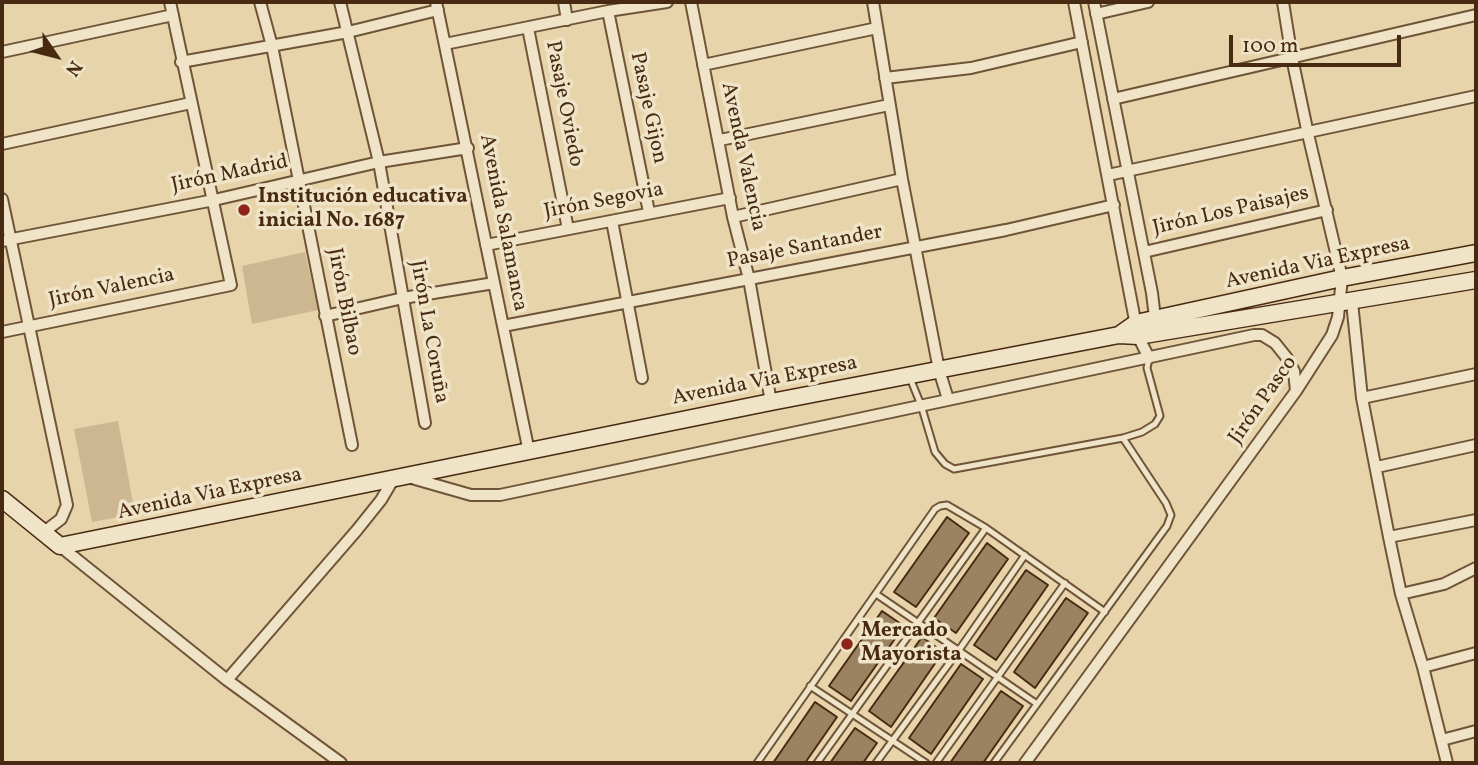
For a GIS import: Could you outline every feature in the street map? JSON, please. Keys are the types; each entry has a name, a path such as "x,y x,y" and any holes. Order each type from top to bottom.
{"main road":[{"name":"Avenida Via Expresa","path":"60,546 771,402 1119,335 1342,278 1476,253"},
{"path":"1156,326 1345,303 1476,280"},
{"path":"2,499 60,546"}],"street":[{"path":"170,2 181,62 214,200"},
{"name":"Jirón Bilbao","path":"260,2 272,46 352,445"},
{"name":"Jirón La Coruña","path":"340,2 379,162 425,423"},
{"name":"Pasaje Oviedo","path":"564,2 567,20"},
{"path":"445,44 608,11 667,2"},
{"name":"Avenda Valencia","path":"691,2 733,217 749,279 771,402"},
{"path":"873,2 902,179 939,370 948,399"},
{"path":"1074,2 1137,330 1149,358"},
{"path":"1094,2 1144,252 1156,326"},
{"path":"1096,15 1148,2"},
{"name":"Jirón Pasco","path":"1025,763 1296,391 1332,335 1345,303 1342,278 1292,58 1283,2"},
{"path":"181,62 348,32 437,6"},
{"name":"Avenida Salamanca","path":"437,6 529,452"},
{"name":"Pasaje Gijon","path":"608,11 649,212"},
{"path":"2,52 173,15"},
{"path":"1113,99 1476,15"},
{"name":"Pasaje Oviedo","path":"528,28 568,229"},
{"path":"703,65 877,28"},
{"path":"885,78 971,68 1082,42"},
{"path":"1108,175 1476,96"},
{"path":"2,144 191,103"},
{"path":"720,140 889,105"},
{"name":"Jirón Madrid","path":"5,240 214,200 379,162 468,148"},
{"path":"733,217 902,179"},
{"name":"Jirón Segovia","path":"486,245 730,198"},
{"path":"2,199 5,240 67,505 61,519 44,532"},
{"name":"Jirón Valencia","path":"2,332 231,285 214,200"},
{"name":"Pasaje Santander","path":"503,326 627,300 1015,228 1114,205"},
{"name":"Jirón Los Paisajes","path":"1144,252 1327,210"},
{"path":"612,221 642,378"},
{"path":"325,316 494,282"},
{"path":"1345,303 1401,594 1447,763"},
{"path":"227,680 400,477 471,495 500,495 1262,335 1275,343 1287,358 1294,371 1296,391"},
{"path":"1362,398 1476,374"},
{"path":"1377,467 1476,445"},
{"path":"1390,537 1476,520"},
{"path":"60,546 227,680 341,763"},
{"path":"1401,594 1444,584 1476,568"},
{"path":"1423,667 1476,653"},
{"path":"1441,740 1476,731"}],"lane":[{"path":"908,376 921,405 935,452 945,464 954,469 1123,438 1142,432 1155,424 1160,416 1147,368 1149,358"},
{"path":"994,763 1167,526 1171,515 1166,503 1123,438"},
{"path":"757,763 935,509 947,505 986,528 1105,611"},
{"path":"817,763 986,528"},
{"path":"876,763 1025,555"},
{"path":"936,763 1065,583"},
{"path":"876,594 1037,704"},
{"path":"810,686 926,763"}],"shaded area":[{"path":"305,252 318,310 252,324 242,266"},
{"path":"118,421 135,514 92,522 74,429"}],"building":[{"path":"947,517 969,533 916,607 894,592"},
{"path":"987,543 1008,559 956,633 934,618"},
{"path":"1026,570 1048,585 996,660 974,645"},
{"path":"1066,598 1088,613 1035,688 1014,672"},
{"path":"882,611 904,626 851,701 829,686"},
{"path":"922,637 943,652 891,727 869,711"},
{"path":"961,664 983,679 931,754 909,738"},
{"path":"1001,691 1023,706 983,763 950,763"},
{"path":"815,702 837,717 805,763 773,763"},
{"path":"855,728 877,743 863,763 830,763"}],"place":[{"name":"Institución educativa inicial No. 1687","path":"244,210"},
{"name":"Mercado Mayorista","path":"847,644"}]}
